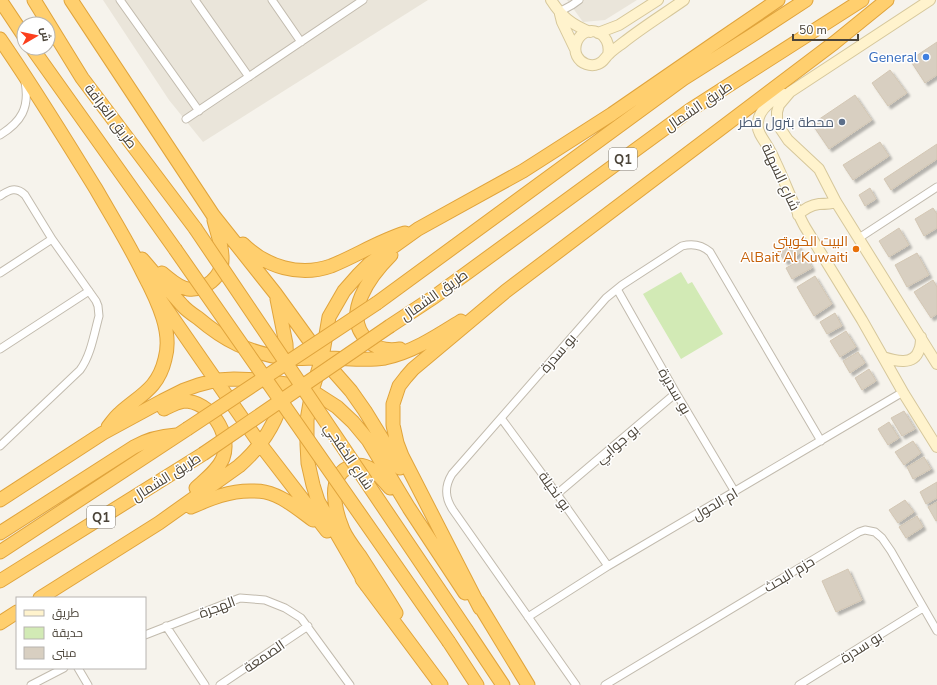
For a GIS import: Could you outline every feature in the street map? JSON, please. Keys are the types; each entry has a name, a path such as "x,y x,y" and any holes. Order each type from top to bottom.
{"highway":[{"path":"0,0 16,24"},
{"name":"طريق الغرافة","path":"34,0 82,78 195,228"},
{"path":"71,0 213,215 275,293 322,358 351,391 369,416 386,443 480,608 528,685"},
{"path":"367,586 318,501 308,463 306,437 307,420 312,391 322,358 329,317 344,291 369,264 418,229 530,167 612,114 778,0"},
{"name":"طريق الشمال","path":"0,552 377,303 683,79 806,0"},
{"name":"طريق الشمال","path":"0,581 203,454 434,296 690,110 862,0"},
{"path":"480,608 402,456 397,443 393,425 393,404 399,386 413,369 506,291 834,43 887,0"},
{"path":"0,39 56,125 128,244 147,281 164,321 167,334 167,351 159,376 153,386 144,395 120,413 103,433"},
{"name":"طريق الغرافة","path":"38,56 175,249"},
{"path":"213,215 249,251 278,267 301,271 331,266 384,241 418,229"},
{"path":"128,244 177,285 189,289 201,288 211,282 219,273 223,261 213,215"},
{"name":"شارع الخفجي","path":"195,228 503,685"},
{"path":"418,229 373,275 360,301 356,314 358,326 361,332 369,342 375,346 387,350 394,350 421,345"},
{"path":"128,244 183,306 209,327 242,347 267,355 287,358 369,359 397,355 436,337 506,291"},
{"name":"شارع الخفجي","path":"175,249 449,642 477,685"},
{"path":"147,281 260,444 328,532 440,685"},
{"path":"42,597 159,523 239,466 250,457 260,444 273,424 281,406 286,384 287,358 285,339 275,293"},
{"path":"0,500 103,433 184,390 217,380 234,379 249,379 286,384 312,391 337,407 354,422 368,440 409,508 464,593 480,608"},
{"path":"103,433 125,428 184,401 199,405 216,420 222,431 225,446 223,457 219,466 159,523"},
{"path":"0,533 134,447 154,438 183,432"},
{"path":"409,508 375,471 370,468 364,466 352,466 346,469 338,477 335,483 334,495 344,532 386,596 420,658"},
{"path":"159,523 191,506 223,494 241,491 255,491 265,492 282,499 297,508 328,532"},
{"path":"0,591 13,573"},
{"path":"0,623 16,613"}],"street":[{"path":"120,0 199,111"},
{"path":"195,0 249,77"},
{"path":"272,0 301,42"},
{"path":"348,0 353,7"},
{"path":"186,119 363,0"},
{"path":"551,0 559,12 573,24 605,38 609,46 608,55"},
{"path":"559,12 572,6 579,0"},
{"path":"575,49 579,38 586,33 619,25 658,0"},
{"path":"559,12 562,22 580,60 585,64 594,65 600,64 608,55 642,28 684,0"},
{"path":"790,92 930,0"},
{"path":"3,133 15,124 25,108 27,95 24,75"},
{"name":"شارع السهلة","path":"790,92 779,105 777,112 777,120 780,128 788,140 819,169 836,202 937,364"},
{"name":"شارع السهلة","path":"790,92 766,106 762,111 759,116 758,123 760,136 769,148 805,228 862,320 903,392 937,447"},
{"path":"0,196 12,189 22,191 52,239 98,306 99,316 89,354 80,370 0,446"},
{"path":"859,238 936,189"},
{"path":"798,215 809,207 818,204 836,202"},
{"path":"0,273 52,239"},
{"name":"بو سدرة","path":"576,685 449,504 446,498 446,485 452,474 602,303 617,289 682,246 688,244 705,247 710,252 821,441"},
{"name":"بو سديرة","path":"617,289 676,394 735,492"},
{"path":"0,349 88,291"},
{"path":"883,357 894,361 910,360 914,358 919,351 921,337"},
{"name":"ام الحول","path":"528,617 608,566 903,392"},
{"name":"بو جوابي","path":"558,494 676,394"},
{"name":"بو نخيلة","path":"501,418 558,494 608,566"},
{"name":"حزم البحث","path":"605,685 859,532 865,530 875,532 882,538 937,631"},
{"name":"الهجرة","path":"146,635 240,598 265,600 285,608 301,618 350,685"},
{"name":"بو سدرة","path":"799,685 923,608"},
{"path":"166,626 205,685"},
{"name":"الصمعة","path":"220,685 308,626"},
{"path":"420,658 435,685"},
{"path":"31,685 62,669"},
{"path":"79,669 88,685"}],"shaded area":[{"path":"103,0 428,0 203,142 169,100"},
{"path":"567,0 637,0 605,20 583,22"}],"green space":[{"path":"681,272 688,284 692,282 723,334 681,359 643,294"}],"building":[{"path":"937,42 937,75 925,83 910,60"},
{"path":"890,70 907,93 888,106 872,83"},
{"name":"محطة بترول قطر","path":"855,95 872,120 829,149 812,124"},
{"path":"880,142 889,156 853,180 843,165"},
{"path":"937,144 937,159 891,190 884,179"},
{"path":"870,188 876,199 865,206 859,195"},
{"path":"933,208 937,214 937,228 924,236 915,219"},
{"path":"899,228 909,245 889,257 879,241"},
{"path":"796,242 802,252 785,262 779,252"},
{"path":"917,253 929,275 907,287 895,265"},
{"path":"806,257 812,268 792,279 786,268"},
{"path":"815,276 832,304 814,316 797,287"},
{"path":"933,280 937,287 937,314 931,318 914,292"},
{"path":"835,313 842,326 827,334 820,322"},
{"path":"846,331 856,347 840,357 830,341"},
{"path":"858,352 865,363 850,373 843,361"},
{"path":"869,369 876,381 862,390 855,378"},
{"path":"904,411 915,429 902,436 891,418"},
{"path":"889,422 899,438 888,445 878,429"},
{"path":"913,441 921,453 904,465 895,452"},
{"path":"924,457 931,469 913,479 907,467"},
{"path":"937,482 937,498 926,504 920,492"},
{"path":"905,500 914,512 898,523 889,510"},
{"path":"937,502 937,520 936,521 928,507"},
{"path":"917,516 923,527 906,538 899,527"},
{"path":"848,569 862,600 836,612 822,581"}],"place":[{"name":"General","path":"926,57"},
{"name":"محطة بترول قطر","path":"842,122"},
{"name":"البيت الكويتي AlBait Al Kuwaiti","path":"856,249"}]}
